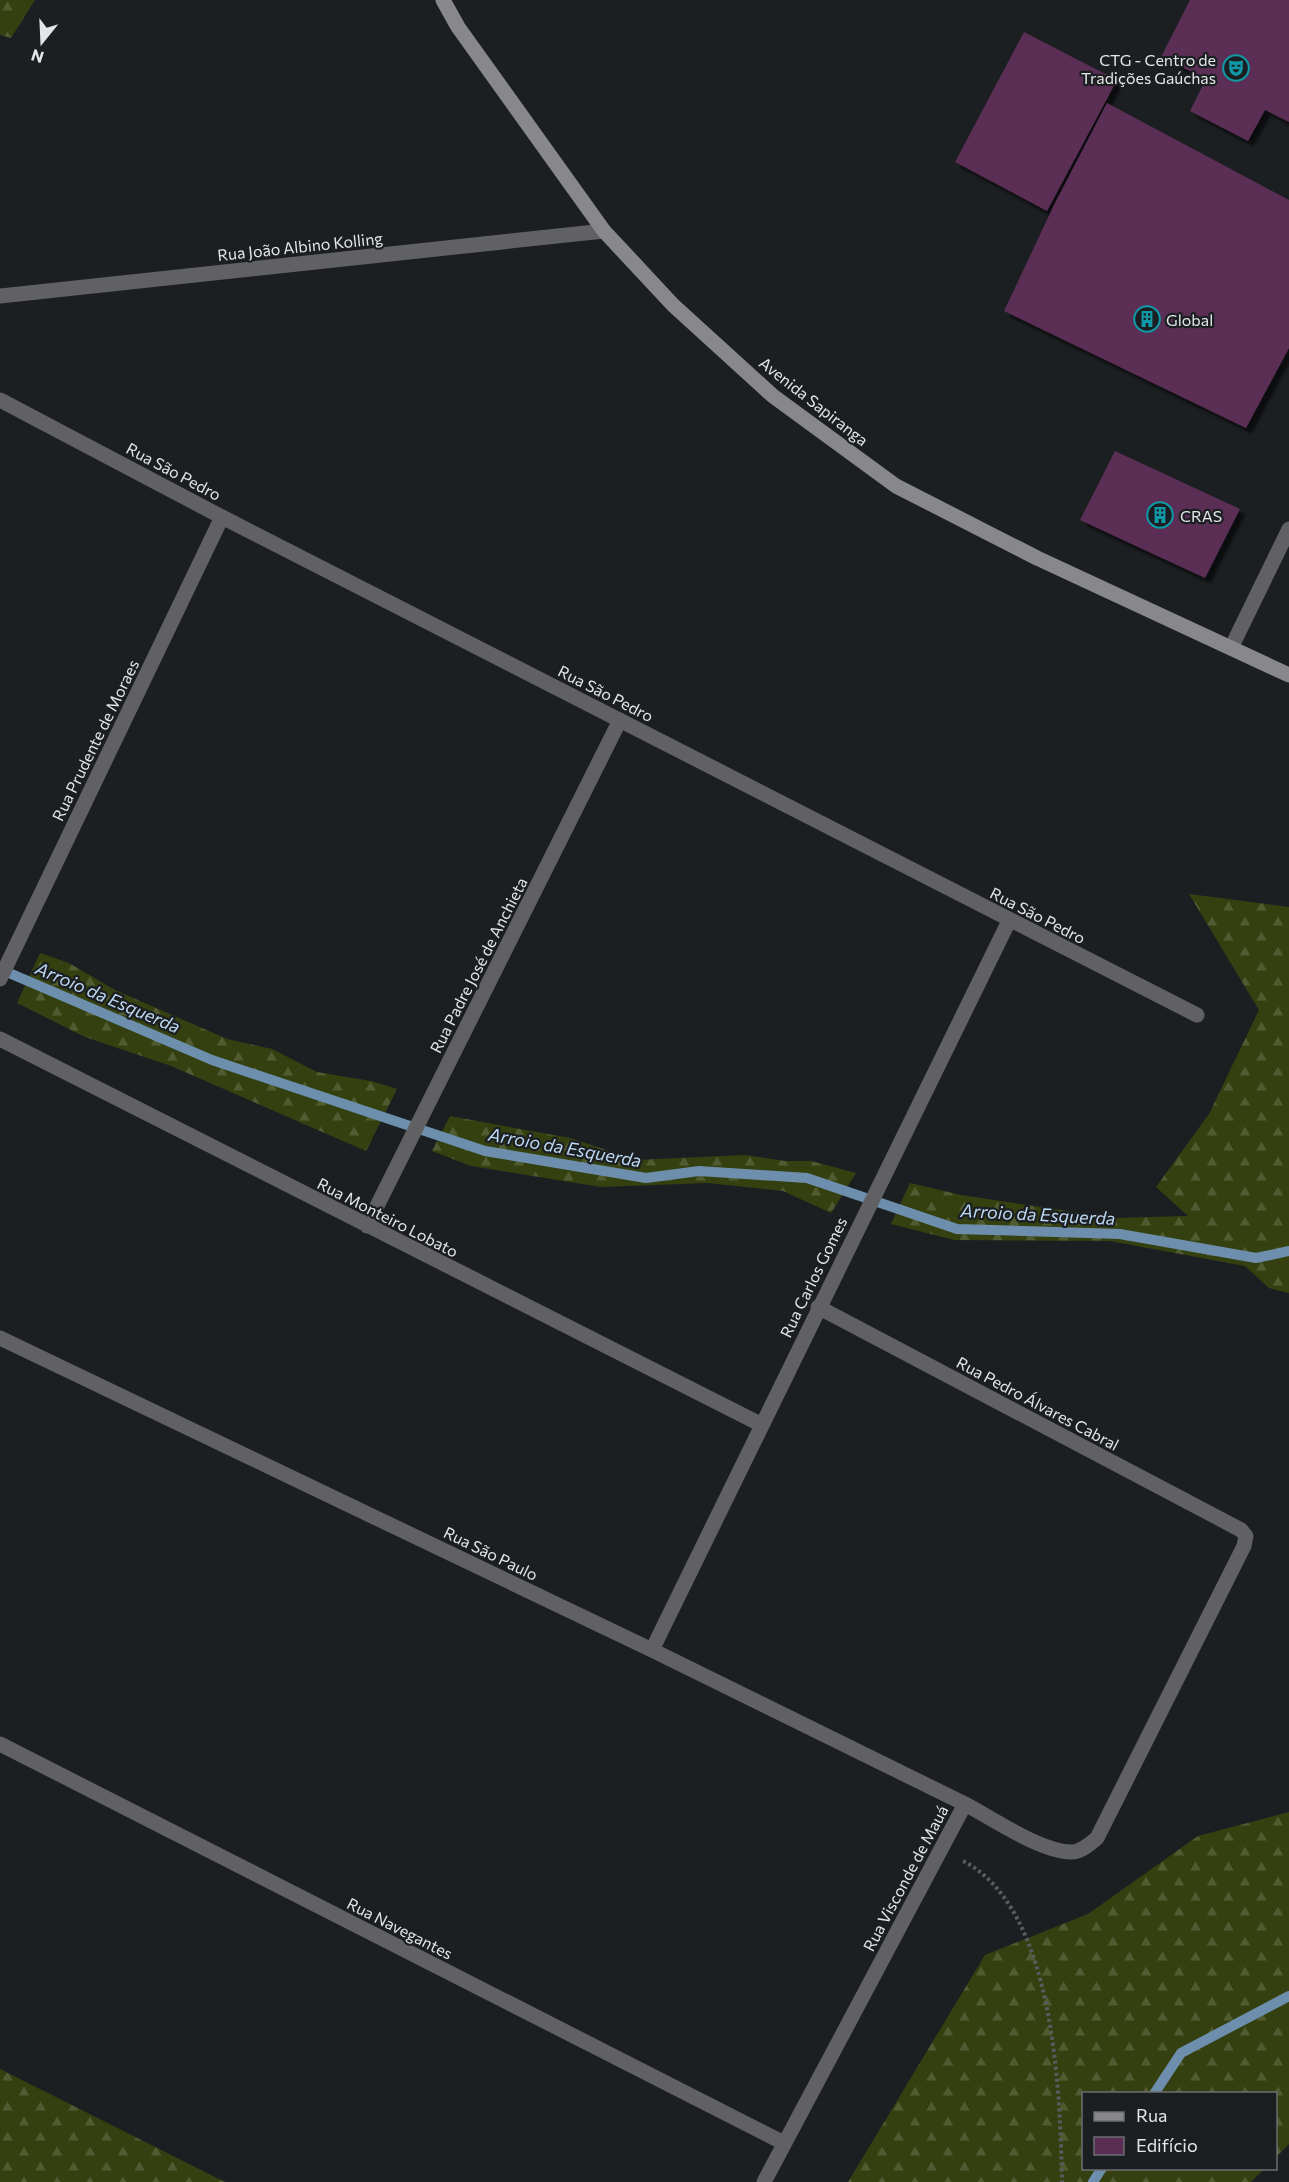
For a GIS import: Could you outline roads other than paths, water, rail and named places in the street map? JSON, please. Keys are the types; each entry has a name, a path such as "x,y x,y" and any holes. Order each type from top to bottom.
{"main road":[{"name":"Avenida Sapiranga","path":"444,0 465,37 604,231 673,305 773,396 896,486 1037,558 1232,646 1289,675"}],"street":[{"name":"Rua João Albino Kolling","path":"0,296 604,231"},
{"name":"Rua São Pedro","path":"0,400 222,517 1009,921 1197,1015"},
{"name":"Rua Prudente de Moraes","path":"0,979 222,517"},
{"path":"1232,646 1289,530"},
{"name":"Rua Padre José de Anchieta","path":"367,1226 620,720"},
{"name":"Rua Carlos Gomes","path":"652,1650 1009,921"},
{"name":"Rua Monteiro Lobato","path":"0,1039 762,1425"},
{"name":"Rua Pedro Álvares Cabral","path":"818,1307 1241,1530"},
{"name":"Rua São Paulo","path":"0,1338 652,1650 965,1804"},
{"name":"Rua Visconde de Mauá","path":"764,2182 965,1804 1029,1838 1064,1851 1076,1852 1097,1838 1244,1546 1246,1536 1241,1530"},
{"name":"Rua Navegantes","path":"0,1744 784,2143"}],"waterway":[{"name":"Arroio da Esquerda","path":"0,969 212,1060 485,1151 646,1178 699,1171 807,1178 957,1229 1120,1234 1256,1258 1289,1251"},
{"name":"Arroio da Esquerda","path":"1155,2092 1181,2053 1289,1996"},
{"name":"Arroio da Esquerda","path":"1093,2182 1101,2170"}],"place":[{"name":"CTG - Centro de Tradições Gaúchas","path":"1236,68"},
{"name":"Global","path":"1147,319"},
{"name":"CRAS","path":"1160,515"}]}
